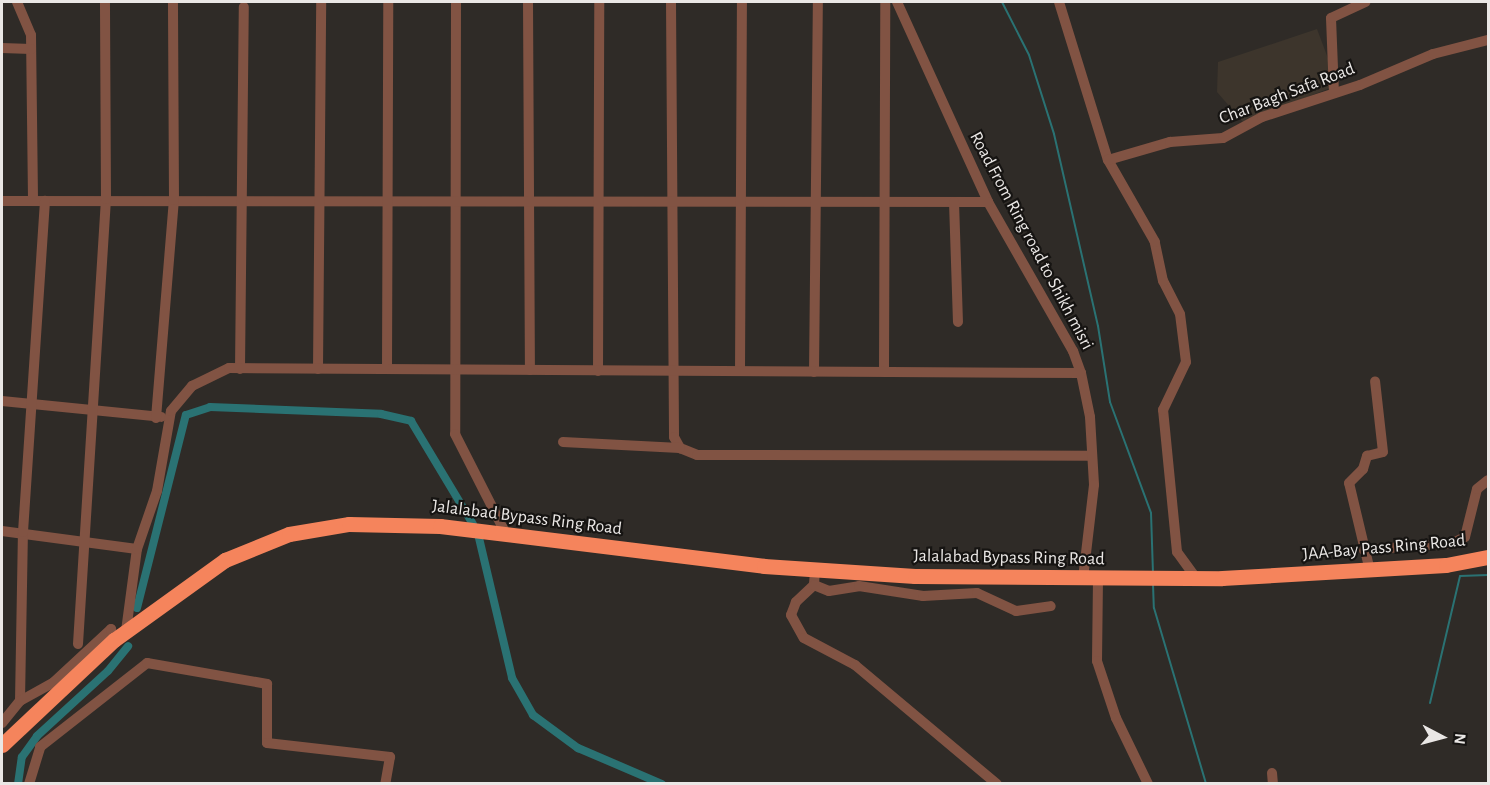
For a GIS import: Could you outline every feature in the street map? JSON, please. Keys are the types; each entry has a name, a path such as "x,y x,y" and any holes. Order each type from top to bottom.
{"highway":[{"name":"Jalalabad Bypass Ring Road","path":"2,745 120,635 225,560 289,534 393,523 506,534 815,578 1121,579 1189,577"},
{"name":"JAA-Bay Pass Ring Road","path":"1189,577 1283,576 1370,571 1488,556"}],"street":[{"path":"17,2 31,35 33,201"},
{"path":"78,644 82,541 106,199 105,2"},
{"path":"156,418 174,200 173,2"},
{"path":"318,369 321,2"},
{"path":"387,369 388,2"},
{"path":"456,2 455,434 506,534"},
{"path":"528,2 530,370"},
{"path":"598,371 599,2"},
{"path":"670,2 674,437 680,448"},
{"path":"740,372 742,2"},
{"path":"814,372 814,202 818,2"},
{"path":"884,372 885,2"},
{"name":"Road From Ring road to Shikh misri","path":"897,2 988,202 1073,351 1081,374 1094,485 1090,579 1098,661 1116,718 1148,783"},
{"path":"1059,2 1108,160 1155,242 1163,281 1180,314 1186,362 1164,410 1177,552 1189,577"},
{"path":"1334,93 1331,18 1366,2"},
{"path":"240,369 244,7"},
{"name":"Char Bagh Safa Road","path":"1108,160 1170,142 1223,138 1262,117 1334,93 1433,54 1488,40"},
{"path":"2,48 31,49"},
{"path":"2,201 106,199 988,202"},
{"path":"20,701 22,532 34,403 45,201"},
{"path":"954,202 958,321"},
{"path":"2,723 20,701 54,682 111,629 120,635 137,549 158,491 170,415 192,386 229,369 1081,374"},
{"path":"1370,571 1349,483 1364,469 1367,456 1383,452 1375,381"},
{"path":"2,401 92,408 156,418 170,415"},
{"path":"563,442 680,448 697,455 1092,456"},
{"path":"1365,550 1453,543 1465,537 1476,489 1488,480"},
{"path":"2,531 137,549"},
{"path":"997,783 855,664 804,638 791,615 796,602 815,578 829,591 859,586 922,596 977,593 1016,611 1051,606"},
{"path":"29,783 40,747 147,663 267,684 267,743 390,757 385,783"}],"shaded area":[{"path":"1317,29 1338,85 1243,122 1217,92 1218,62"}],"waterway":[{"path":"1002,2 1029,55 1054,134 1098,326 1110,402 1151,513 1153,572"},
{"path":"137,608 186,415 210,407 381,414 411,421 473,524"},
{"path":"479,538 512,678 533,715 578,748 662,784"},
{"path":"1430,703 1460,576 1488,575"},
{"path":"1153,584 1154,608 1206,784"},
{"path":"18,784 22,757 37,736 108,671 128,646"}]}
